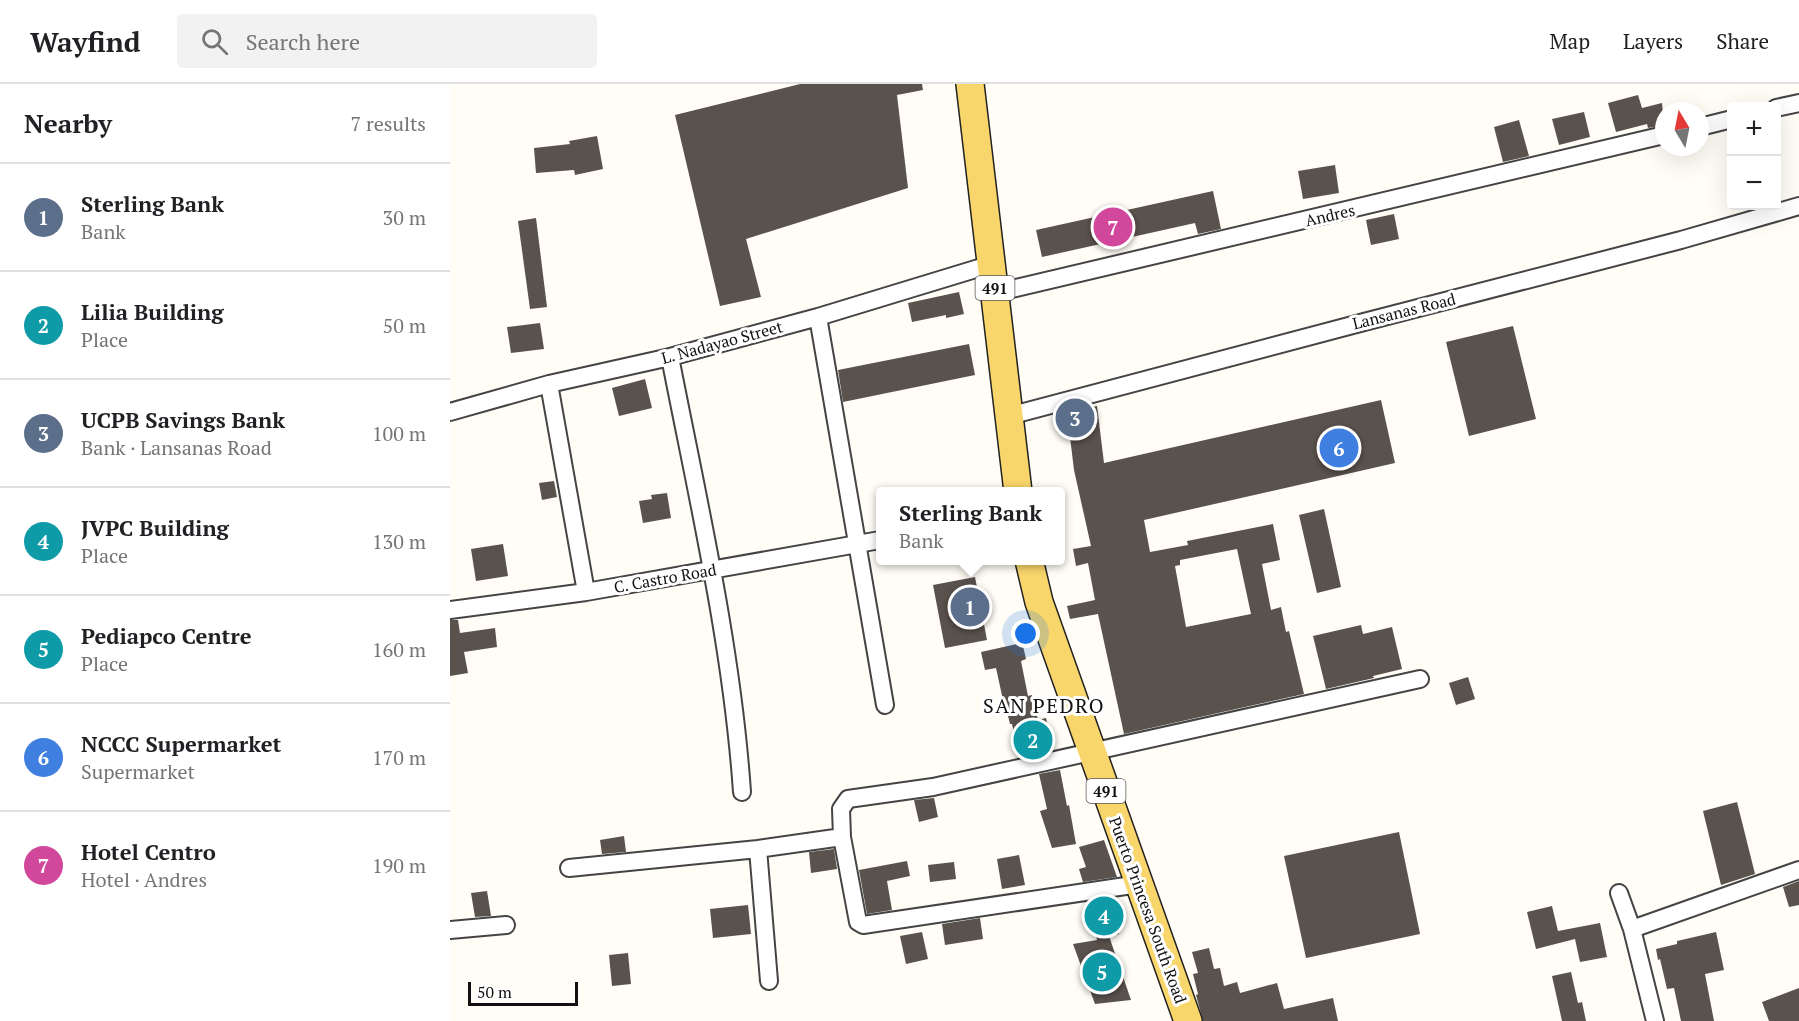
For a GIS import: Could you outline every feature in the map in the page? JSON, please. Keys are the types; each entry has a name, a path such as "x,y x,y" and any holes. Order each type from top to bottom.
{"main road":[{"name":"491","path":"970,84 1017,487"},
{"name":"Puerto Princesa South Road","path":"1030,565 1039,602 1188,1021"}],"street":[{"path":"1781,107 1799,103"},
{"path":"1709,125 1727,120"},
{"name":"Andres","path":"995,293 1655,137"},
{"name":"Lansanas Road","path":"1009,416 1364,321 1681,240 1799,206"},
{"name":"L. Nadayao Street","path":"450,412 549,384 670,357 818,317 992,264"},
{"path":"818,317 885,705"},
{"path":"670,357 711,570 738,730 742,792"},
{"path":"549,384 586,592"},
{"name":"C. Castro Road","path":"450,610 586,592 876,541"},
{"path":"1139,884 863,925 858,922 842,837 841,809 848,800 933,787 1420,679"},
{"path":"569,868 758,849 842,837"},
{"path":"758,849 769,981"},
{"path":"1632,929 1799,870"},
{"path":"1619,892 1632,929 1655,1021"},
{"path":"450,930 506,925"}],"building":[{"path":"800,84 922,84 923,90 897,95 908,188 746,239 761,297 720,306 675,115"},
{"path":"1638,95 1642,108 1655,105 1655,127 1648,128 1647,124 1616,132 1608,103"},
{"path":"1584,112 1590,137 1559,145 1552,119"},
{"path":"1519,120 1529,156 1503,162 1494,127"},
{"path":"597,136 603,169 575,175 574,170 536,173 534,148 570,144 569,141"},
{"path":"1335,165 1339,193 1303,199 1298,171"},
{"path":"1213,191 1221,229 1198,234 1195,223 1042,257 1036,230"},
{"path":"1394,214 1399,239 1371,245 1366,220"},
{"path":"536,218 547,307 530,309 518,221"},
{"path":"959,292 964,314 912,322 908,303"},
{"path":"540,323 544,349 511,353 507,327"},
{"path":"1513,326 1536,419 1469,436 1446,342"},
{"path":"969,344 975,375 843,402 838,370"},
{"path":"645,379 652,408 619,416 612,388"},
{"path":"1381,400 1395,463 1144,520 1150,552 1188,545 1187,541 1273,524 1280,560 1262,564 1271,610 1281,607 1304,694 1124,734 1098,614 1070,619 1067,606 1095,600 1088,563 1076,566 1073,549 1091,546 1074,470 1067,412 1097,406 1104,463","holes":["1237,549 1251,614 1186,627 1175,566 1180,565 1180,560"]},
{"path":"554,481 557,497 542,500 539,483"},
{"path":"667,493 671,518 643,523 639,501 652,499 651,495"},
{"path":"1324,509 1341,587 1317,593 1299,515"},
{"path":"503,544 508,576 476,581 471,549"},
{"path":"975,577 987,640 945,648 933,585"},
{"path":"450,620 458,620 460,633 495,628 497,647 464,652 468,673 450,676"},
{"path":"1361,625 1363,634 1392,627 1402,669 1326,689 1313,636"},
{"path":"1028,632 1031,644 1023,646 1026,659 1021,661 1028,696 1032,695 1038,720 1046,718 1053,750 1020,757 996,668 985,670 981,652 1017,644 1015,636"},
{"path":"1468,677 1475,699 1456,705 1449,683"},
{"path":"1060,770 1076,844 1052,848 1040,811 1047,809 1039,774"},
{"path":"934,798 938,817 919,822 914,800"},
{"path":"1737,802 1755,874 1721,885 1703,811"},
{"path":"1399,832 1420,934 1306,958 1284,856"},
{"path":"624,836 626,852 602,854 600,840"},
{"path":"1104,840 1117,877 1083,882 1079,869 1086,867 1079,847"},
{"path":"834,849 837,869 811,873 809,852"},
{"path":"1019,855 1025,885 1002,889 997,859"},
{"path":"907,861 910,876 887,881 892,910 867,914 859,870"},
{"path":"954,862 956,879 930,882 928,865"},
{"path":"1799,881 1799,905 1789,907 1783,887"},
{"path":"487,891 491,916 475,917 471,893"},
{"path":"1112,899 1119,934 1109,936 1131,1000 1095,1004 1073,944 1097,940 1089,902"},
{"path":"748,905 751,934 713,938 710,909"},
{"path":"1552,906 1558,931 1600,923 1607,957 1580,962 1575,939 1536,949 1527,912"},
{"path":"980,918 983,939 945,945 942,924"},
{"path":"922,932 928,959 906,964 900,936"},
{"path":"1716,932 1724,970 1705,974 1714,1021 1681,1021 1674,988 1667,989 1656,949 1677,944 1677,941"},
{"path":"1209,948 1214,969 1220,968 1224,986 1237,982 1240,993 1277,983 1284,1009 1333,998 1338,1021 1203,1021 1196,995 1198,994 1193,974 1198,973 1192,952"},
{"path":"628,953 631,984 612,986 609,955"},
{"path":"1571,972 1578,1003 1582,1002 1586,1021 1562,1021 1552,976"},
{"path":"1799,988 1799,1021 1769,1021 1762,1002"}],"place":[{"name":"Hotel Centro","path":"1113,227"},
{"name":"UCPB Savings Bank","path":"1075,418"},
{"name":"NCCC Supermarket","path":"1339,448"},
{"name":"Sterling Bank","path":"970,607"},
{"name":"Lilia Building","path":"1033,740"},
{"name":"JVPC Building","path":"1104,916"},
{"name":"Pediapco Centre","path":"1102,972"}],"district":[{"name":"SAN PEDRO","path":"1044,705"}]}
